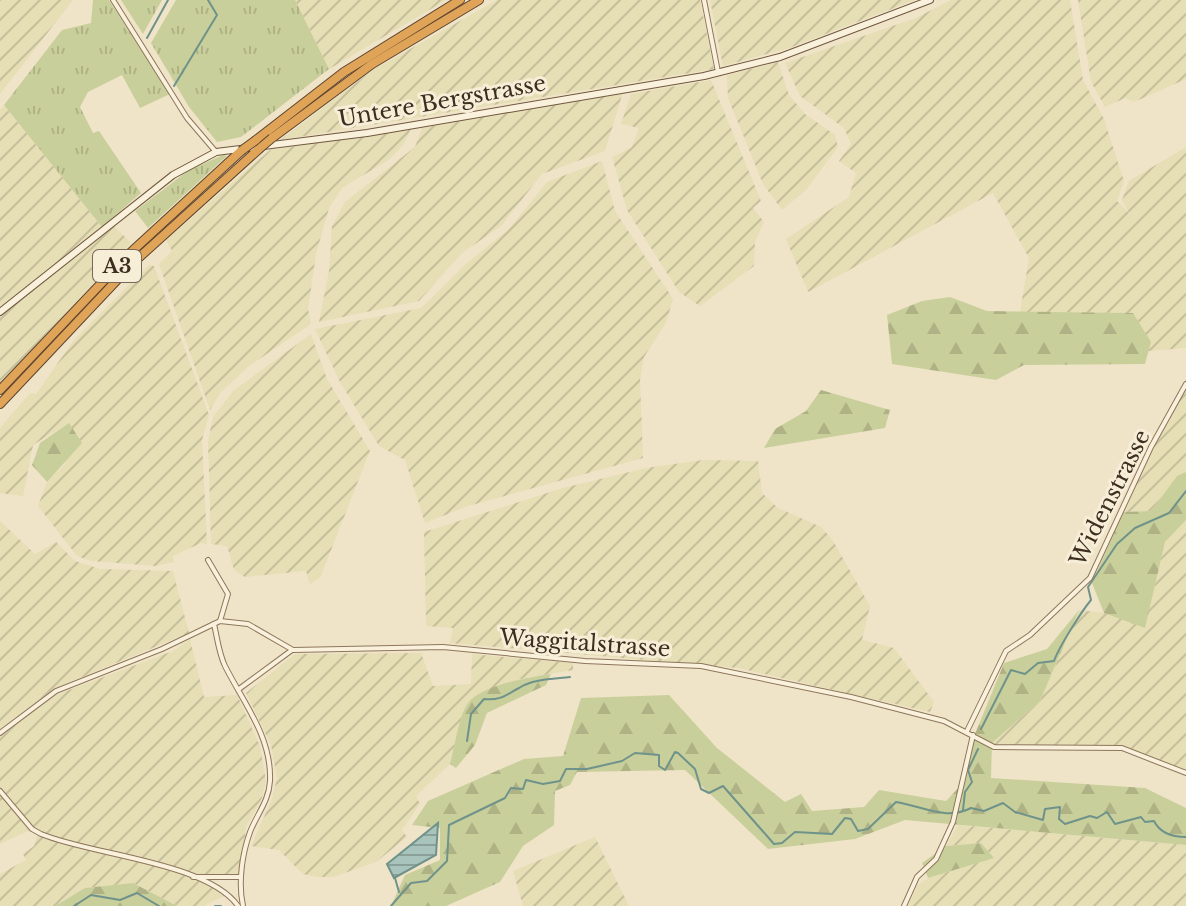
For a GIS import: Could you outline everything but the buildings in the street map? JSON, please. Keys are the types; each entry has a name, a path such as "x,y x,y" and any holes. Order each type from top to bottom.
{"highway":[{"name":"A3","path":"0,404 143,253 257,144 344,72 460,0"},
{"name":"A3","path":"0,390 129,254 241,151 272,138 372,64 479,0"}],"main road":[{"name":"Untere Bergstrasse","path":"0,312 173,175 216,152 367,133 718,73 780,57 930,0"}],"street":[{"path":"113,0 187,118 216,152"},
{"path":"704,0 718,73"},
{"name":"Widenstrasse","path":"967,731 1006,651 1030,635 1090,578 1151,447 1186,384"},
{"path":"208,560 228,594 217,622 223,664 239,689 265,746 270,779 266,800 250,833 241,877 240,906"},
{"path":"0,733 56,691 162,649 217,622 248,624 293,650 239,689"},
{"name":"Waggitalstrasse","path":"293,650 443,647 585,661 701,666 851,697 944,721 1005,749 1122,748 1186,773"},
{"path":"904,906 917,877 936,859 956,814 973,735"},
{"path":"0,791 32,829 41,834 191,877 229,893 240,906"},
{"path":"191,877 241,877"}],"shaded area":[{"path":"0,0 73,0 0,94"},
{"path":"295,0 446,0 329,69"},
{"path":"497,0 700,0 714,69 280,140 373,70"},
{"path":"710,0 915,0 789,48 723,66"},
{"path":"951,0 1070,0 1083,80 1104,119 1124,181 1117,201 1129,213 1122,200 1129,181 1186,147 1186,348 1148,351 1150,342 1133,313 1020,312 1029,258 993,193 808,292 786,239 849,197 856,173 839,161 851,144 844,128 800,96 785,63 916,18"},
{"path":"1078,0 1186,0 1186,79 1134,102 1125,98 1105,107 1091,82"},
{"path":"778,62 789,95 805,114 835,135 838,147 806,190 782,210 763,184 728,98 727,75"},
{"path":"711,80 761,201 753,208 764,222 755,242 754,266 700,306 679,292 627,210 612,157 632,147 639,128 621,124 631,94"},
{"path":"619,92 622,95 605,151 542,174 501,226 462,253 419,301 319,322 329,271 332,226 345,202 415,147 422,128"},
{"path":"4,105 102,227 0,307 0,110"},
{"path":"411,129 403,145 390,159 342,188 329,208 316,254 308,309 311,324 249,366 221,392 210,410 159,264 172,251 166,240 270,150"},
{"path":"602,161 615,211 673,299 666,323 644,357 640,380 643,458 468,506 425,523 405,460 379,446 340,382 315,329 421,308 468,262 508,230 547,182"},
{"path":"113,225 131,243 0,384 0,315"},
{"path":"149,265 154,266 209,415 202,440 207,544 201,543 173,556 174,562 156,566 91,561 77,556 38,506 47,482 65,464 69,423 33,445 23,496 0,493 0,428 30,393 36,394 74,340"},
{"path":"311,334 327,379 370,451 320,578 310,584 306,571 245,577 234,570 227,546 211,544 208,441 213,417 233,391"},
{"path":"1186,384 1186,472 1177,476 1151,511 1123,512 1156,438"},
{"path":"703,460 758,461 762,493 778,508 821,527 832,539 870,606 862,640 894,648 934,702 930,712 738,668 450,643 453,628 426,626 424,532 563,488 646,468"},
{"path":"1186,520 1186,773 1122,748 994,747 992,743 1040,701 1079,610 1104,613 1145,627 1165,542"},
{"path":"0,521 35,554 56,542 75,561 100,569 173,571 189,633 55,688 0,728"},
{"path":"190,639 204,697 237,695 260,746 266,781 262,798 246,827 241,877 193,878 229,893 204,906 177,906 133,883 85,888 55,906 0,906 0,874 26,860 23,854 34,846 38,832 32,829 0,844 0,737 58,694 173,651"},
{"path":"421,653 433,686 471,684 472,654 573,663 573,670 520,679 468,703 450,764 416,796 420,804 402,830 407,837 376,862 333,877 317,877 303,874 279,850 251,846 272,799 277,778 271,745 246,693 295,654"},
{"path":"958,825 1186,845 1186,906 908,906 917,886 928,878 993,858 981,843 946,846"},
{"path":"595,837 629,906 523,906 513,871"}],"green space":[{"path":"93,0 109,0 170,94 140,108 122,75 88,92 80,107 93,133 99,131 141,193 102,227 4,105 62,30 91,23"},
{"path":"121,0 162,0 143,34"},
{"path":"176,0 295,0 329,69 241,137 217,142 189,107 151,43"},
{"path":"227,156 148,228 135,211 189,170"},
{"path":"950,297 987,311 1133,313 1151,342 1145,364 1024,365 996,380 892,364 887,315 922,301"},
{"path":"821,390 890,410 885,428 764,448 775,429 806,411"},
{"path":"69,423 82,443 47,482 32,465 40,443"},
{"path":"1186,472 1186,520 1165,542 1145,628 1104,613 1092,583 1123,512 1151,511 1177,476"},
{"path":"1079,610 1040,701 992,743 991,778 1145,788 1186,808 1186,845 905,820 855,839 768,849 685,770 577,772 570,785 555,791 554,825 523,846 500,882 446,906 391,906 405,875 440,860 440,828 412,825 428,801 524,759 563,756 581,698 669,695 717,748 785,802 801,794 812,811 864,807 879,790 946,801 964,782 964,761 1004,663 1047,649"},
{"path":"551,674 546,685 487,713 475,745 456,768 450,764 462,716 474,697 506,683"},
{"path":"981,843 994,858 928,878 922,863 946,846"},
{"path":"133,883 177,906 55,906 85,888"}],"water":[{"path":"438,823 436,855 394,878 387,864"}],"waterway":[{"path":"147,38 168,0"},
{"path":"174,86 217,15 208,0"},
{"path":"981,729 1011,670 1025,674 1038,663 1054,661 1091,600 1088,587 1117,544 1135,528 1169,513 1186,491"},
{"path":"467,741 471,714 484,699 499,698 537,681 570,677"},
{"path":"963,810 965,792 972,782 968,770 978,749"},
{"path":"391,906 411,883 427,881 447,861 449,825 505,798 511,788 523,789 526,780 543,784 560,781 566,769 587,769 622,761 635,753 659,755 659,766 665,770 675,752 678,753 695,769 701,789 709,793 723,786 774,844 782,843 795,832 832,834 845,818 851,819 858,831 868,829 896,802 943,813 971,808 984,811 1003,803 1015,812 1043,820 1045,809 1060,807 1059,819 1065,824 1090,816 1097,818 1107,812 1115,824 1141,817 1145,822 1154,821 1167,834 1186,837"},
{"path":"395,878 399,892"},
{"path":"74,906 91,895 120,900 137,893 159,906"},
{"path":"215,906 221,906"}]}
